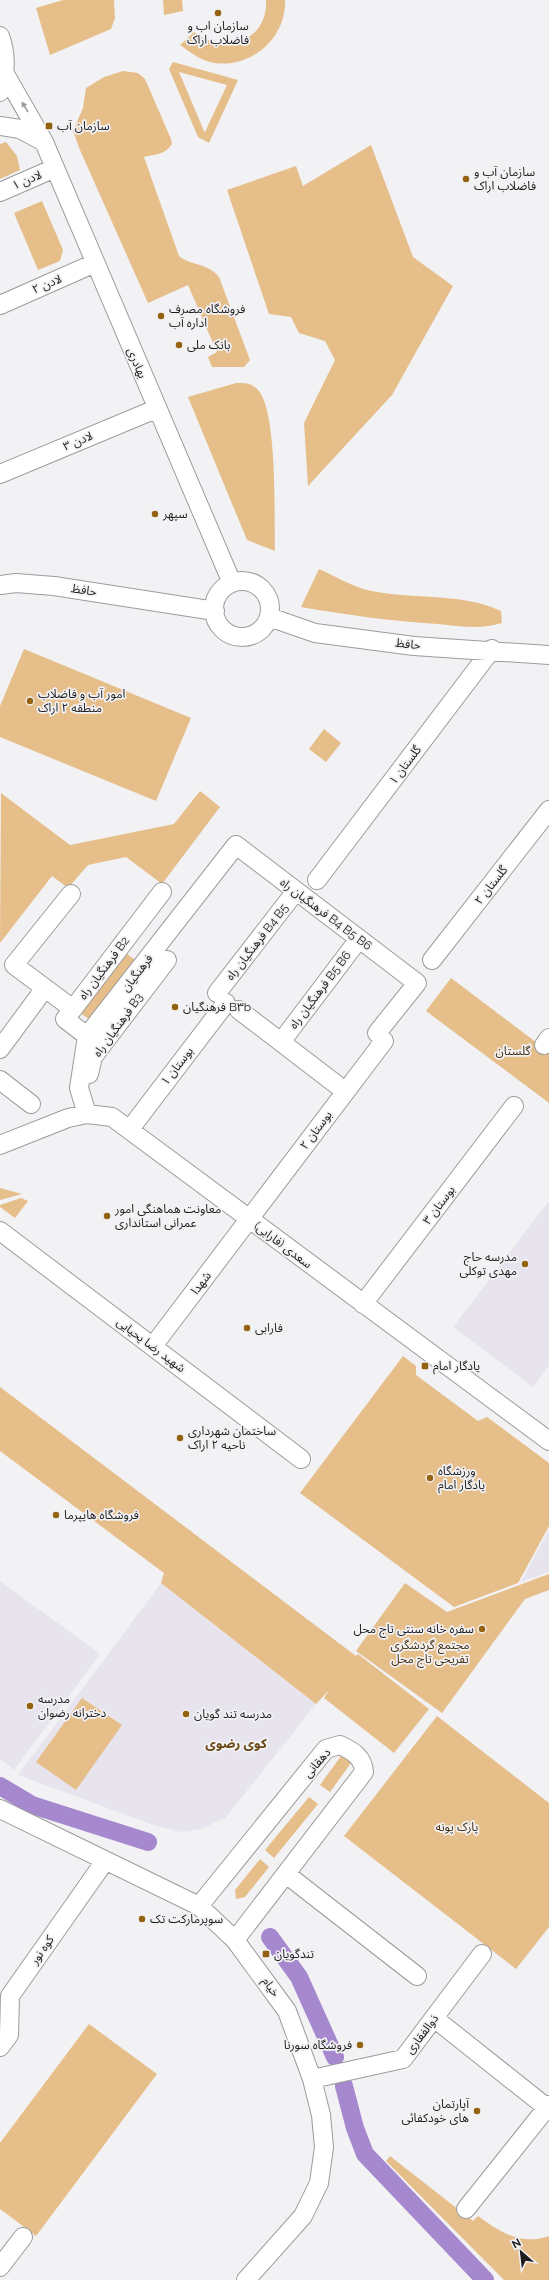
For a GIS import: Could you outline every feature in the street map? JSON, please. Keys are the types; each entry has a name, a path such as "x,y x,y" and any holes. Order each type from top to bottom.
{"street":[{"path":"0,36 4,47 5,74 0,92"},
{"name":"بهادری","path":"5,74 44,142 156,409 232,583"},
{"path":"0,126 20,129 44,142"},
{"name":"لادن ۱","path":"0,192 55,168"},
{"name":"لادن ۲","path":"0,305 95,263"},
{"name":"لادن ۳","path":"0,474 156,409"},
{"path":"250,582 261,588 269,600 269,617 259,631 252,635 239,636 227,632 221,626 215,611 219,594 232,583 250,582"},
{"name":"حافظ","path":"0,585 16,583 54,586 215,611"},
{"name":"حافظ","path":"269,617 315,633 414,646 492,649 549,655"},
{"name":"گلستان ۱","path":"318,880 492,649"},
{"name":"گلستان ۲","path":"432,960 549,810"},
{"name":"فرهنگیان راه B4 B5 B6","path":"236,845 416,983"},
{"name":"فرهنگیان","path":"85,1106 79,1088 87,1036 162,954 236,845"},
{"name":"فرهنگیان راه B4 B5","path":"227,1002 296,891"},
{"name":"فرهنگیان راه B2","path":"71,894 14,965 73,1009 162,892"},
{"path":"133,930 162,954"},
{"name":"فرهنگیان راه B5 B6","path":"281,1042 359,939"},
{"name":"فرهنگیان راه B3","path":"85,1106 93,1057 162,954"},
{"name":"بوستان ۲","path":"249,1220 381,1037 416,983"},
{"path":"0,1049 45,988"},
{"name":"فرهنگیان راه B5 B6","path":"227,1002 337,1085"},
{"name":"بوستان ۱","path":"130,1129 227,1002"},
{"path":"73,1009 65,1019 87,1036"},
{"path":"0,1080 31,1104"},
{"name":"سعدی (فارابی)","path":"0,1145 68,1118 85,1106 112,1117 549,1441"},
{"name":"بوستان ۳","path":"363,1304 514,1106"},
{"name":"شهدا","path":"153,1346 249,1220"},
{"name":"شهید رضا یحیایی","path":"0,1231 301,1459"},
{"name":"دهقانی","path":"199,1906 326,1749 340,1745 352,1750 361,1759 364,1772 235,1940"},
{"name":"خیام","path":"0,1809 199,1906 235,1940 287,2011 312,2078 321,2115 324,2147 319,2183 303,2216 246,2280"},
{"name":"کوه نور","path":"0,2047 9,2035 10,1996 105,1861"},
{"path":"286,1874 417,1976"},
{"name":"ذوالفقاری","path":"312,2078 403,2059 482,1954"},
{"path":"434,2018 548,2106 466,2209"},
{"path":"0,2267 23,2237"}],"shaded area":[{"name":"مدرسه حاج مهدی توکلی","path":"549,1201 549,1366 533,1387 453,1327"},
{"path":"549,1530 549,1572 521,1582"},
{"name":"مدرسه دخترانه رضوان","path":"0,1581 100,1654 14,1770 0,1759"},
{"name":"مدرسه تند گویان","path":"161,1583 316,1704 225,1818 201,1829 181,1832 156,1826 18,1775"}],"green space":[{"path":"63,0 114,0 115,18 111,29 50,55 36,8"},
{"path":"163,0 182,0 183,11 164,15"},
{"path":"266,0 285,0 284,14 272,39 251,57 238,62 224,64 210,62 198,57 180,45 194,32 206,39 218,43 230,43 242,40 252,35 260,26 265,14"},
{"path":"173,62 238,80 209,143 198,137 169,69","holes":["179,72 227,85 205,132"]},
{"path":"123,71 138,73 145,79 171,139 172,144 160,154 144,157 179,256 189,262 210,269 219,277 250,360 244,367 212,367 208,357 217,352 188,285 148,303 80,150 73,131 83,108 86,88 104,77"},
{"path":"6,142 17,156 20,170 0,179 0,144"},
{"path":"371,145 413,257 453,286 392,395 308,486 304,423 335,360 325,341 299,333 291,317 269,314 227,190 296,166 303,186"},
{"path":"42,201 63,250 60,261 38,270 14,213"},
{"path":"236,383 245,383 258,390 264,402 269,420 274,467 275,551 247,540 188,397"},
{"path":"319,569 352,585 372,591 388,594 454,599 485,605 501,611 502,623 478,627 462,626 335,613 301,607"},
{"path":"24,649 191,718 156,801 0,737 0,706"},
{"path":"324,729 341,743 326,762 309,749"},
{"path":"200,791 220,807 162,884 126,857 88,865 68,888 52,876 0,943 1,793 70,845 174,824"},
{"path":"126,953 135,960 89,1019 80,1013"},
{"name":"گلستان","path":"451,978 549,1052 549,1103 426,1011"},
{"path":"0,1188 22,1194 0,1200"},
{"path":"21,1198 28,1201 15,1218 0,1207 0,1205"},
{"name":"ورزشگاه یادگار امام","path":"403,1356 416,1366 416,1375 478,1421 487,1417 549,1463 549,1526 518,1583 454,1607 300,1493"},
{"path":"0,1387 356,1656 358,1654 429,1709 394,1753 324,1698 329,1690 316,1704 161,1583 164,1573 0,1451"},
{"name":"مجتمع گردشگری تفریحی تاج محل","path":"549,1574 549,1590 525,1599 442,1713 356,1651 405,1583 447,1612"},
{"path":"82,1698 122,1725 76,1790 36,1762"},
{"name":"پارک پونه","path":"437,1716 549,1803 549,1927 516,1969 344,1836"},
{"path":"341,1756 347,1757 351,1763 330,1792 320,1785"},
{"path":"309,1797 318,1804 274,1858 265,1850"},
{"path":"260,1859 269,1867 245,1897 236,1899 235,1890"},
{"path":"89,2024 157,2074 36,2236 0,2209 0,2143"},
{"path":"390,2156 473,2221 478,2216 503,2232 520,2238 539,2239 549,2236 549,2280 504,2280 386,2161"}],"waterway":[{"path":"0,1786 32,1805 148,1842"},
{"path":"270,1937 299,1977 335,2057"},
{"path":"344,2086 355,2128 365,2154 485,2280"}],"place":[{"name":"سازمان اب و فاضلاب اراک","path":"218,13"},
{"name":"سازمان آب","path":"49,126"},
{"name":"سازمان آب و فاضلاب اراک","path":"466,179"},
{"name":"فروشگاه مصرف اداره آب","path":"161,316"},
{"name":"بانک ملی","path":"179,345"},
{"name":"سپهر","path":"155,514"},
{"name":"امور آب و فاضلاب منطقه ۲ اراک","path":"30,701"},
{"name":"فرهنگیان B۳b","path":"175,1007"},
{"name":"معاونت هماهنگی امور عمرانی استانداری","path":"107,1216"},
{"name":"مدرسه حاج مهدی توکلی","path":"525,1264"},
{"name":"فارابی","path":"247,1328"},
{"name":"یادگار امام","path":"425,1366"},
{"name":"ساختمان شهرداری ناحیه ۲ اراک","path":"180,1438"},
{"name":"ورزشگاه یادگار امام","path":"430,1478"},
{"name":"فروشگاه هایپرما","path":"56,1515"},
{"name":"سفره خانه سنتی تاج محل","path":"482,1629"},
{"name":"مدرسه دخترانه رضوان","path":"30,1706"},
{"name":"مدرسه تند گویان","path":"186,1714"},
{"name":"سوپرمارکت تک","path":"142,1919"},
{"name":"تندگویان","path":"266,1954"},
{"name":"فروشگاه سورنا","path":"360,2045"},
{"name":"آپارتمان های خودکفائی","path":"477,2111"}],"district":[{"name":"کوی رضوی","path":"236,1743"}]}
